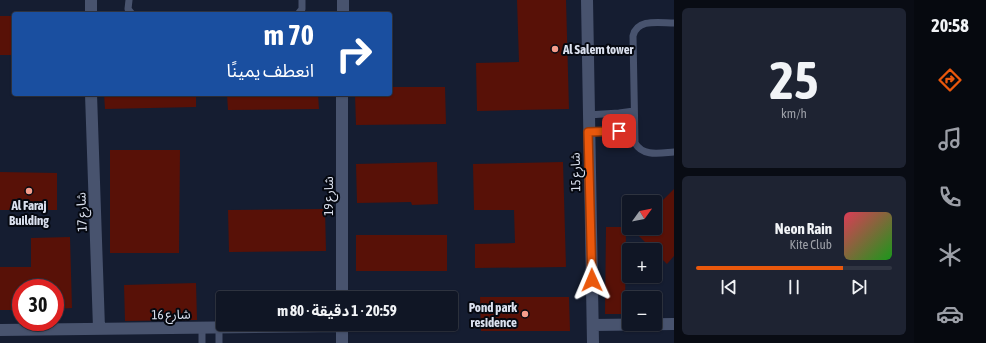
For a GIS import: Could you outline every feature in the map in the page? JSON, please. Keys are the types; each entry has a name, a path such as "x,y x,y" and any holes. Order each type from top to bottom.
{"street":[{"path":"91,0 91,12"},
{"path":"343,0 343,12"},
{"name":"شارع 15","path":"587,0 588,132 593,343"},
{"name":"شارع 17","path":"91,96 99,328"},
{"name":"شارع 19","path":"342,96 342,291"},
{"path":"593,325 674,324"},
{"name":"شارع 16","path":"0,330 216,328"},
{"path":"342,331 342,343"}],"lane":[{"path":"128,0 128,9 130,12"},
{"path":"300,12 302,9 302,0"},
{"path":"674,23 644,23 634,31 635,143 644,152 674,152"},
{"path":"588,115 634,111"},
{"path":"588,132 634,131"},
{"path":"202,327 202,343"},
{"path":"219,331 219,343"}],"building":[{"path":"517,0 566,0 569,109 477,111 476,63 519,62"},
{"path":"0,16 12,16 12,55 0,55"},
{"path":"392,87 445,87 446,124 356,125 355,96 392,96"},
{"path":"104,96 196,96 196,107 105,109"},
{"path":"227,96 318,96 319,109 228,110"},
{"path":"110,150 180,150 179,253 110,253"},
{"path":"437,162 438,204 412,205 411,202 357,203 356,164"},
{"path":"563,162 566,267 475,268 475,244 515,243 514,210 474,210 473,164"},
{"name":"Al Faraj Building","path":"0,172 57,173 57,210 0,210"},
{"path":"674,189 674,256 667,264 662,259 662,243 646,243 638,235 662,235 662,201"},
{"path":"325,209 326,251 229,252 228,210"},
{"path":"606,227 622,227 622,235 626,235 626,243 622,243 622,283 625,283 625,291 622,291 622,314 605,314"},
{"path":"356,235 447,235 447,271 356,271"},
{"path":"70,237 72,308 64,308 64,279 12,279 12,310 0,310 0,267 31,267 31,238"},
{"path":"196,283 197,320 125,321 124,285"},
{"name":"Pond park residence","path":"480,297 569,297 570,331 481,331"}],"place":[{"name":"Al Salem tower","path":"555,49"},
{"name":"Al Faraj Building","path":"29,191"},
{"name":"Pond park residence","path":"525,314"}],"route":[{"path":"592,280 588,132 619,131"}]}
